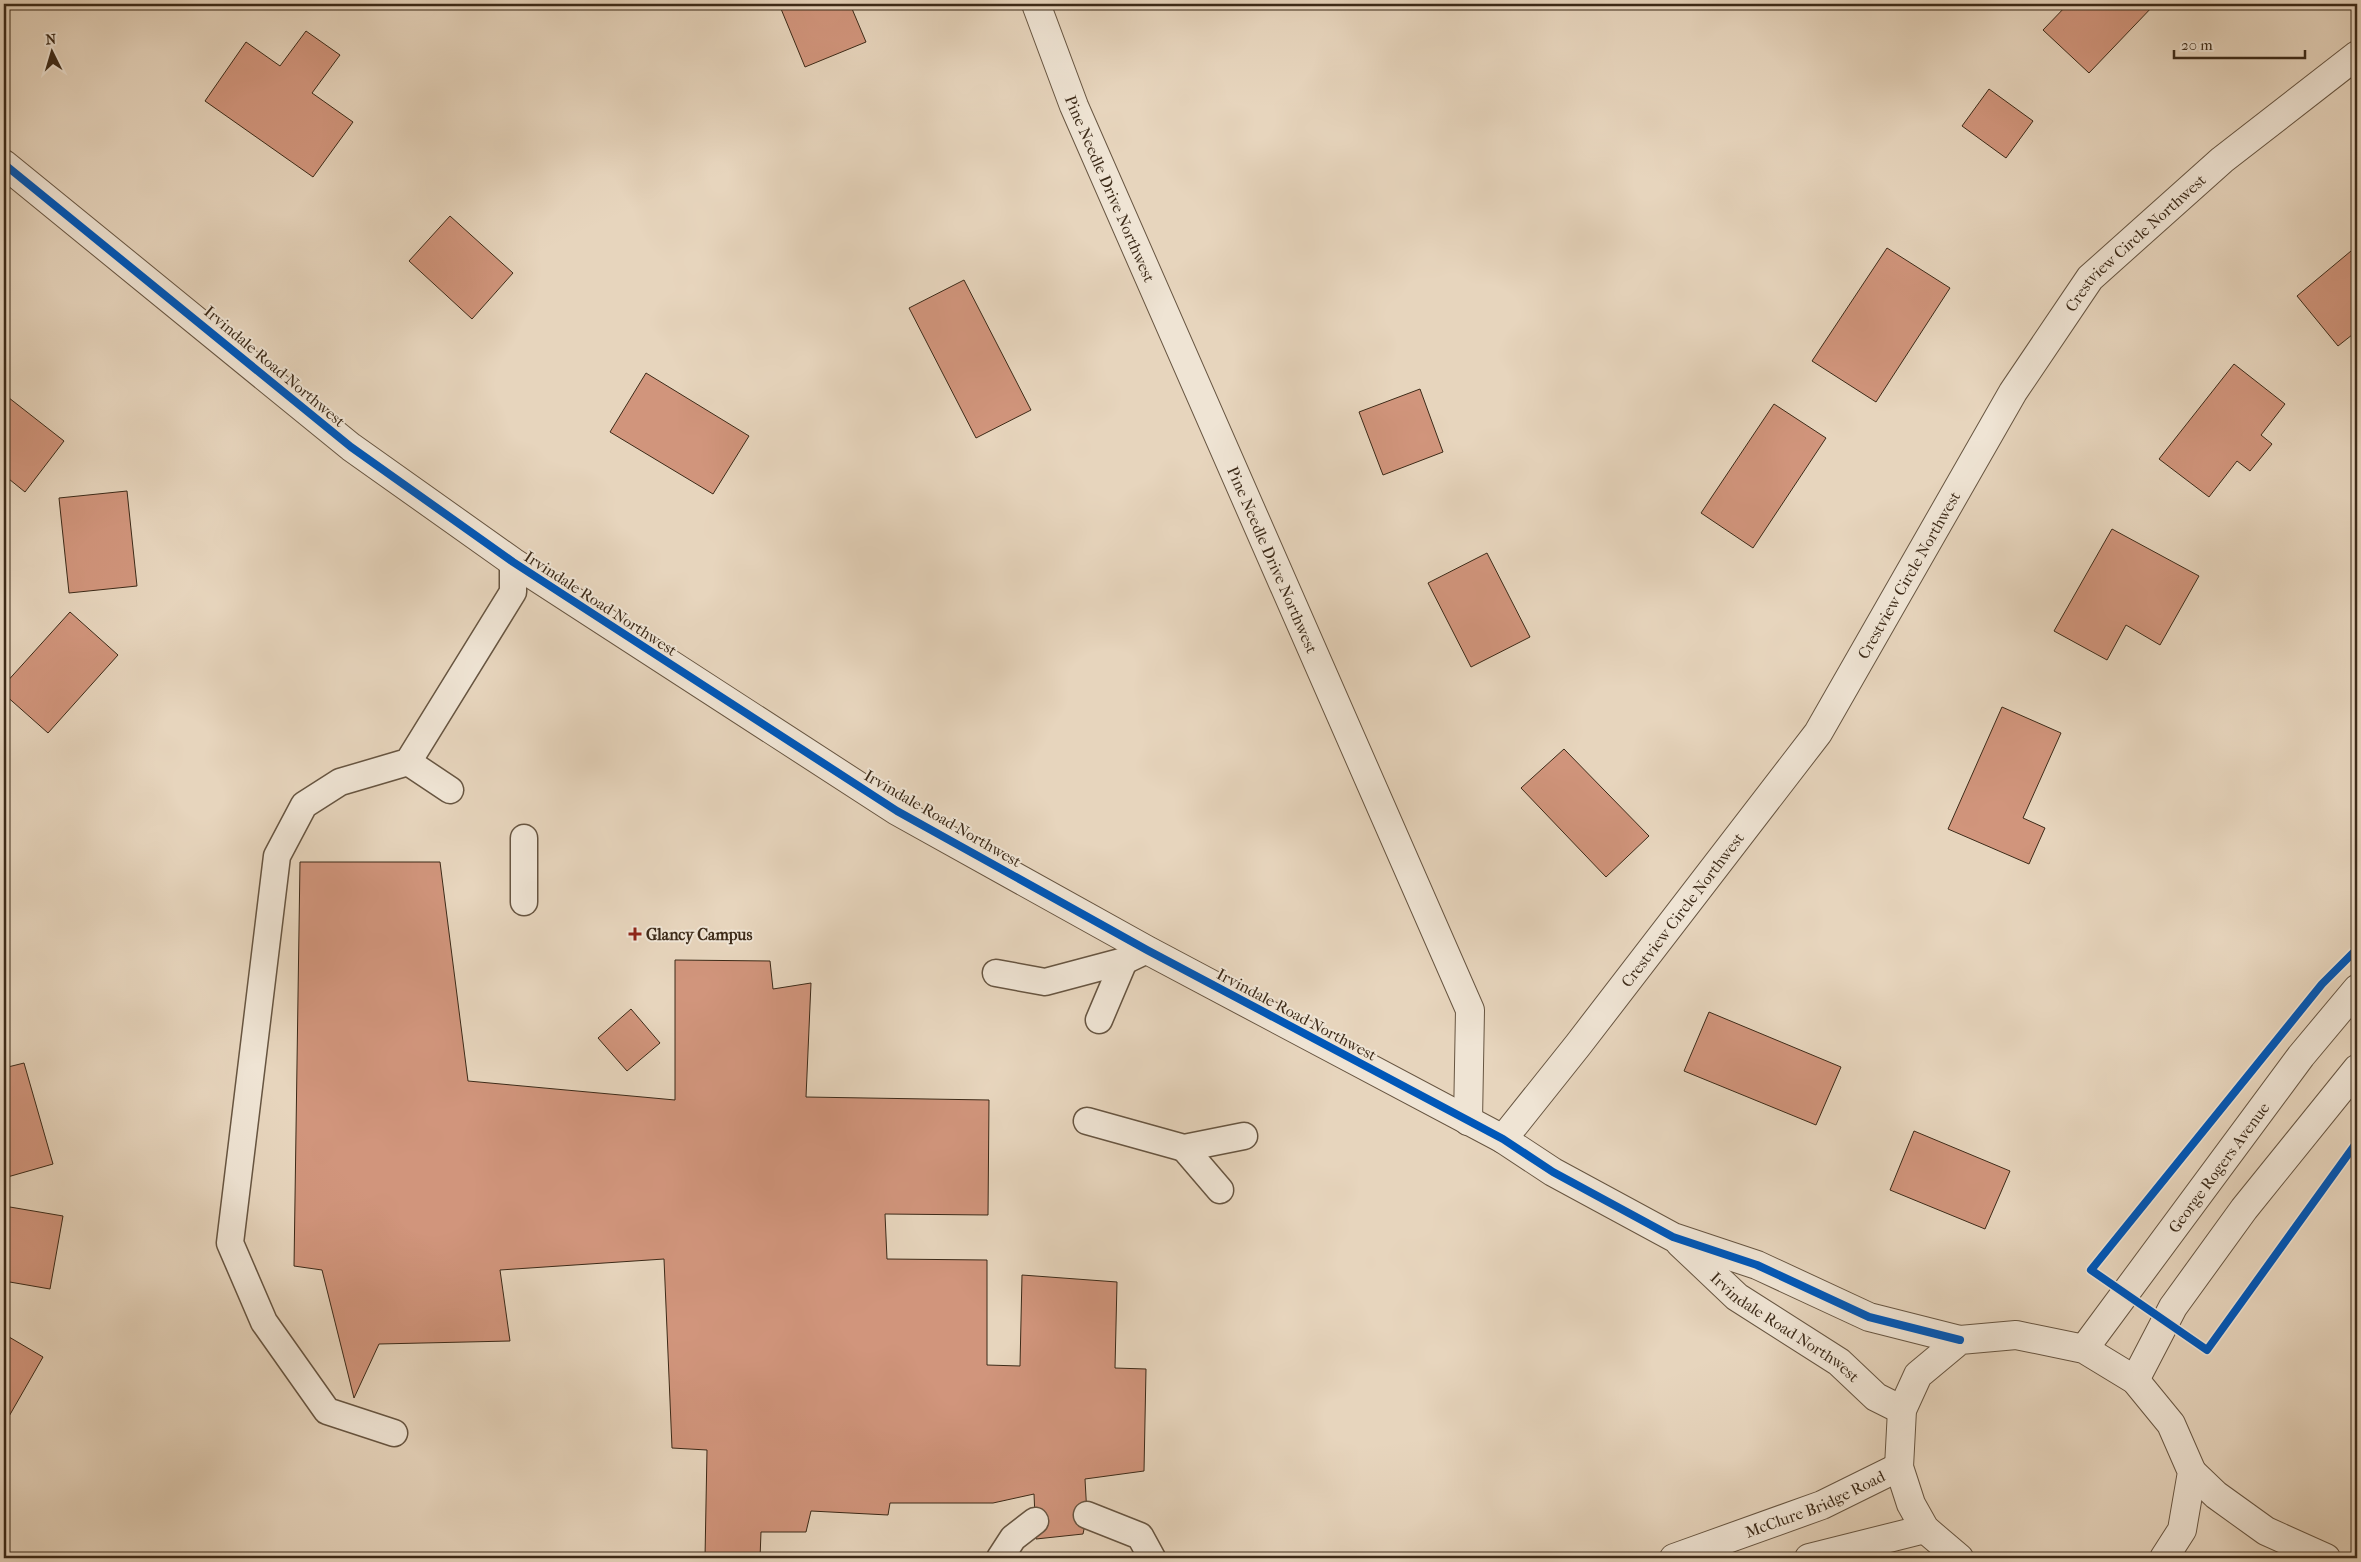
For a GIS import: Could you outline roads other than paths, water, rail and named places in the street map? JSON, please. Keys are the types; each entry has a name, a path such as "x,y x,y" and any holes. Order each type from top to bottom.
{"street":[{"name":"Pine Needle Drive Northwest","path":"1036,4 1074,106 1470,1010 1468,1121"},
{"name":"Crestview Circle Northwest","path":"1503,1139 1578,1045 1818,733 2013,392 2090,278 2222,160 2357,55"},
{"name":"Irvindale Road Northwest","path":"4,164 351,447 513,562 897,810 1136,955 1503,1139 1553,1172 1673,1236 1758,1265 1869,1317 1960,1340 2016,1335 2084,1349 2135,1380 2171,1424 2192,1472"},
{"name":"George Rogers Avenue","path":"2084,1349 2301,1056 2357,989"},
{"path":"2135,1380 2172,1307 2244,1209 2357,1069"},
{"name":"Irvindale Road Northwest","path":"1673,1236 1737,1297 1839,1362 1876,1397 1902,1410"},
{"path":"1959,1558 1925,1529 1911,1504 1900,1467 1902,1410 1918,1375 1960,1340"},
{"name":"McClure Bridge Road","path":"1674,1558 1822,1505 1900,1467"},
{"path":"2164,1558 2182,1530 2192,1472"},
{"path":"2192,1472 2216,1495 2266,1531 2326,1558"},
{"path":"1809,1558 1925,1529"}],"lane":[{"path":"394,1433 327,1412 264,1322 230,1243 277,856 304,805 340,782 408,762 513,592 513,562"},
{"path":"408,762 450,790"},
{"path":"524,838 524,902"},
{"path":"996,973 1045,982 1136,955"},
{"path":"1099,1020 1136,955"},
{"path":"1087,1121 1184,1148 1244,1136"},
{"path":"1184,1148 1220,1190"},
{"path":"1087,1515 1140,1536 1152,1558"},
{"path":"1000,1558 1013,1538 1035,1521"}],"place":[{"name":"Glancy Campus","path":"635,934"}]}
